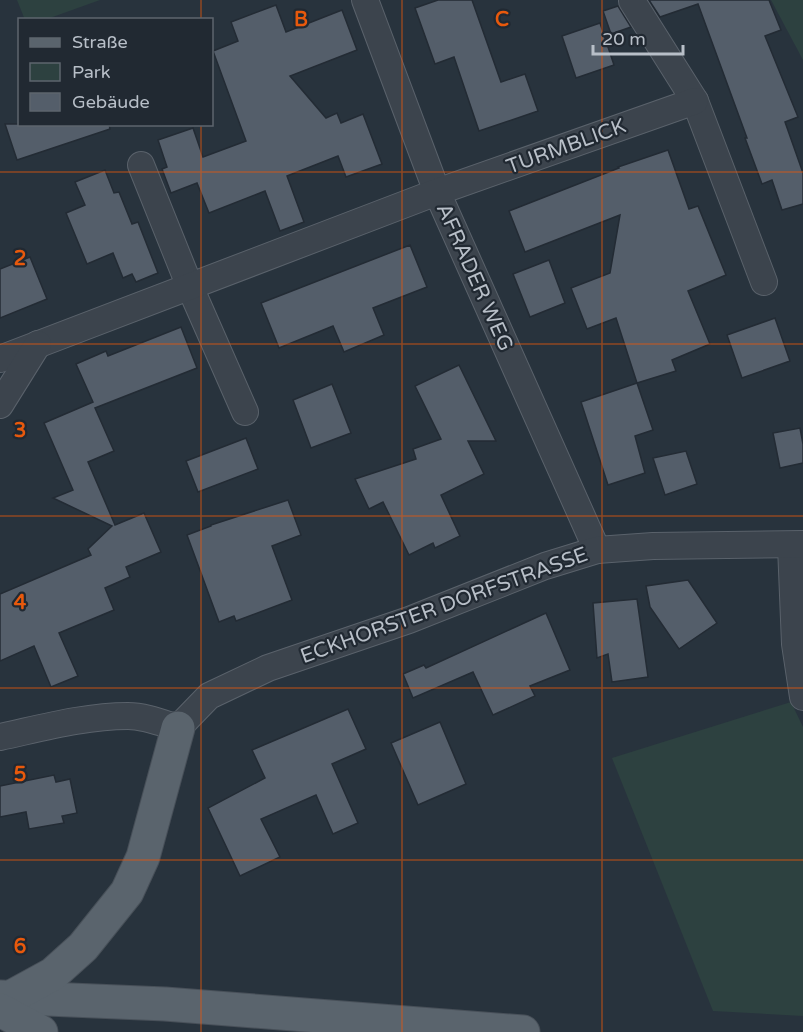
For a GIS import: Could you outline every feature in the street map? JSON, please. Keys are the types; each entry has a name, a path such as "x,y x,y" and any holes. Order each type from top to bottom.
{"main road":[{"path":"3,1002 53,974 82,947 127,892 143,857 178,728"},
{"path":"3,1002 41,1032"},
{"path":"3,1002 165,1004 523,1032"}],"street":[{"name":"AFRADER WEG","path":"365,0 437,192 597,550"},
{"path":"633,1 695,100 764,282"},
{"name":"TURMBLICK","path":"0,358 437,192 695,100"},
{"path":"141,165 190,287 245,412"},
{"path":"0,405 38,344"},
{"name":"ECKHORSTER DORFSTRASSE","path":"178,728 209,696 268,668 409,620 545,566 597,550 723,544 797,545"},
{"path":"797,545 795,644 803,697"},
{"path":"0,737 82,720 130,716 155,720 178,728"}],"green space":[{"path":"17,0 100,0 50,18 24,18"},
{"path":"771,0 803,0 803,60"},
{"path":"791,702 803,727 803,1016 713,1011 612,758"}],"building":[{"path":"438,0 472,0 501,82 525,74 538,111 479,131 454,57 435,64 415,8"},
{"path":"649,0 769,0 781,30 765,36 798,117 785,122 803,173 803,204 782,210 772,180 762,184 698,4 660,17"},
{"path":"276,5 286,32 342,10 357,50 290,76 326,118 337,113 341,123 363,114 382,164 346,177 338,156 287,176 304,222 280,231 265,191 209,213 197,183 171,193 162,169 167,167 158,140 193,128 203,157 246,141 213,51 238,41 231,22"},
{"path":"618,6 631,27 611,34 603,11"},
{"path":"600,23 614,65 576,78 562,36"},
{"path":"5,124 109,126 110,129 17,160"},
{"path":"668,150 689,209 698,206 726,275 688,291 710,344 672,360 676,371 637,383 616,318 587,329 571,288 610,273 620,215 525,252 509,211 618,167"},
{"path":"105,170 114,193 119,192 132,224 138,222 158,273 136,282 132,274 123,278 113,253 87,264 66,213 85,205 75,182"},
{"path":"410,245 427,287 373,308 384,335 344,352 333,326 279,348 261,303"},
{"path":"30,257 47,299 0,318 0,269"},
{"path":"549,260 565,303 530,317 513,274"},
{"path":"775,318 790,361 742,378 727,335"},
{"path":"181,327 197,368 95,408 114,451 88,462 115,525 144,513 161,552 126,567 130,577 105,588 114,610 59,633 78,676 51,687 34,646 0,661 0,594 91,555 88,549 112,526 53,498 73,490 44,423 93,402 76,364 106,351 108,356"},
{"path":"459,365 496,441 468,441 484,474 441,495 460,536 435,548 433,543 409,555 383,502 369,509 355,479 416,459 413,449 441,439 415,386"},
{"path":"637,383 653,430 635,436 645,473 608,485 581,402"},
{"path":"332,384 351,433 311,448 293,400"},
{"path":"800,428 803,463 780,468 773,433"},
{"path":"246,438 258,469 198,492 186,461"},
{"path":"686,451 697,484 665,495 653,458"},
{"path":"288,500 301,535 272,546 292,600 236,621 234,616 219,622 187,535"},
{"path":"688,580 717,623 679,649 650,607 646,586"},
{"path":"637,599 648,677 612,682 608,654 597,658 593,603"},
{"path":"546,613 570,670 530,686 535,696 493,715 473,672 413,698 403,674 424,665 426,668"},
{"path":"348,709 366,749 332,764 358,823 333,834 316,795 261,819 280,857 240,876 208,808 265,778 252,750"},
{"path":"440,722 466,784 418,805 391,743"},
{"path":"54,775 56,782 70,779 77,813 62,816 64,823 29,829 26,812 0,817 0,786"}]}
